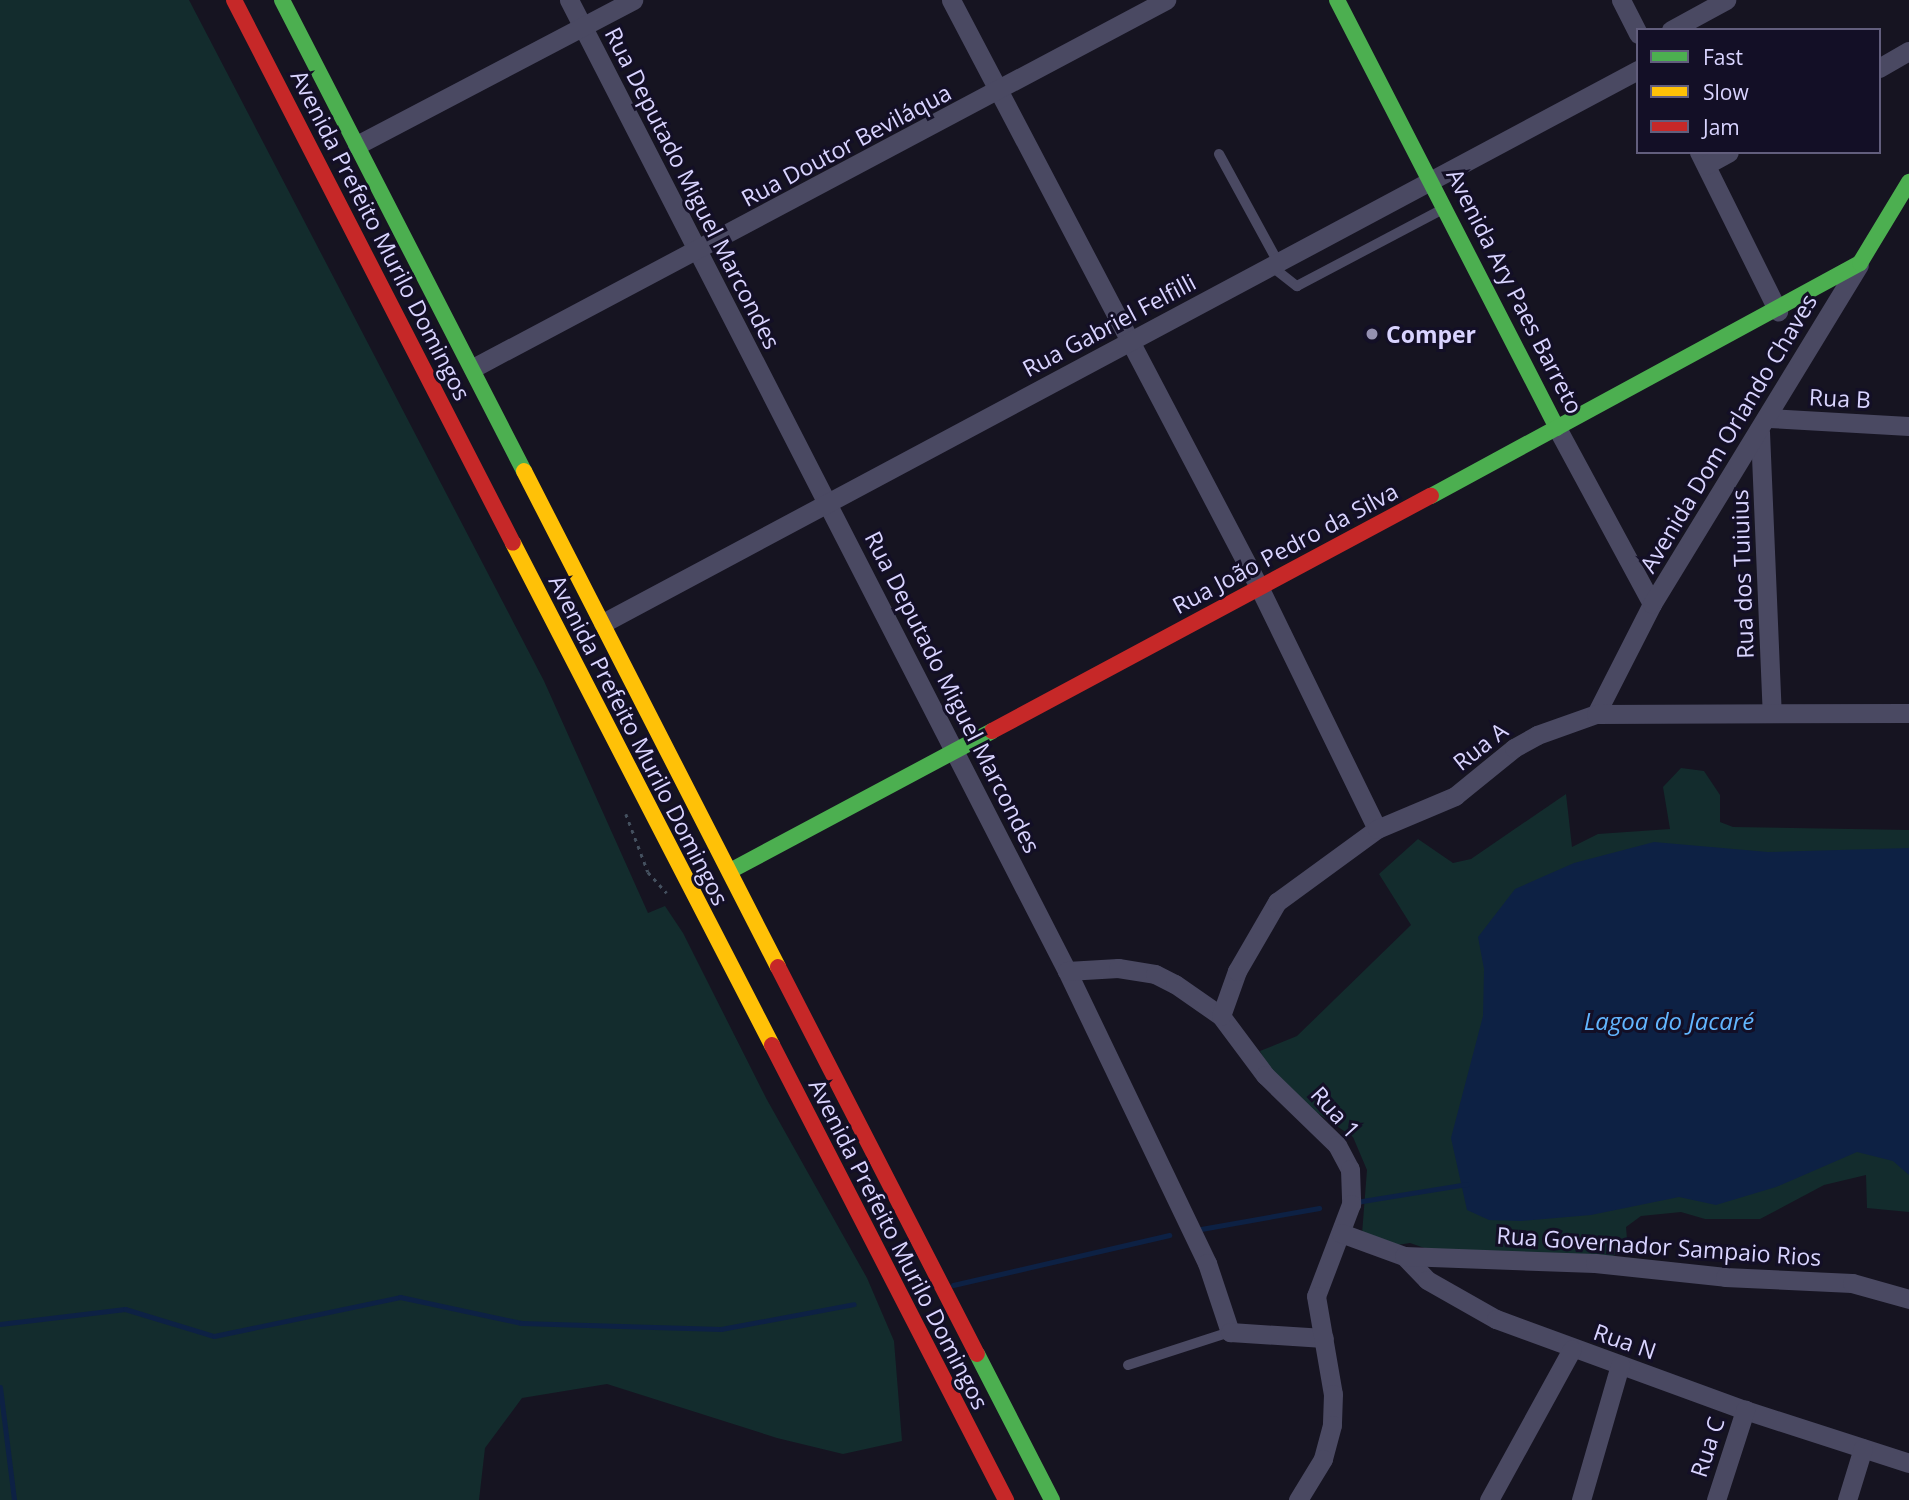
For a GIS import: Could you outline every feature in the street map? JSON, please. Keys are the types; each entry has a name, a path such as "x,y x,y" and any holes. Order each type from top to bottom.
{"main road":[{"name":"Avenida Prefeito Murilo Domingos","path":"234,0 1006,1500"},
{"name":"Avenida Prefeito Murilo Domingos","path":"282,0 1052,1500"},
{"name":"Avenida Ary Paes Barreto","path":"1337,0 1432,180 1557,428"},
{"name":"Avenida Dom Orlando Chaves","path":"1860,263 1909,182"},
{"name":"Rua João Pedro da Silva","path":"730,871 1778,311 1860,263"}],"street":[{"name":"Rua Deputado Miguel Marcondes","path":"569,0 697,252 831,504 953,751 1067,971 1207,1263 1230,1332"},
{"path":"357,145 633,0"},
{"path":"951,0 1259,587 1377,829"},
{"name":"Rua Doutor Beviláqua","path":"473,368 697,252 1166,0"},
{"path":"1621,0 1636,30"},
{"path":"1675,28 1726,0"},
{"path":"1881,67 1909,51"},
{"name":"Rua Gabriel Felfilli","path":"603,622 831,504 1636,71"},
{"path":"1722,154 1703,159 1778,311"},
{"name":"Avenida Dom Orlando Chaves","path":"1596,714 1652,604 1765,425 1860,263"},
{"name":"Rua B","path":"1765,425 1909,426"},
{"name":"Rua dos Tuiuius","path":"1765,425 1772,713"},
{"name":"Avenida Ary Paes Barreto","path":"1557,428 1652,604"},
{"name":"Rua A","path":"1221,1016 1237,971 1277,902 1377,829 1455,796 1525,741 1596,714 1909,713"},
{"name":"Rua 1","path":"1067,971 1118,968 1155,974 1221,1016 1265,1075 1337,1144 1350,1169 1351,1204 1317,1296 1333,1394 1332,1425 1323,1459 1297,1500"},
{"name":"Rua N","path":"1341,1233 1404,1256 1427,1280 1496,1320 1745,1410 1909,1463"},
{"name":"Rua Governador Sampaio Rios","path":"1404,1256 1595,1263 1725,1278 1852,1283 1909,1299"},
{"path":"1230,1332 1324,1338"},
{"path":"1489,1500 1572,1349"},
{"path":"1581,1500 1620,1365"},
{"name":"Rua C","path":"1716,1500 1745,1410"},
{"path":"1847,1500 1863,1448"}],"lane":[{"path":"1219,154 1274,264 1297,286 1446,208"},
{"path":"1128,1365 1230,1332"}],"green space":[{"path":"0,0 189,0 544,681 648,913 665,906 683,933 766,1098 867,1278 894,1341 902,1441 843,1454 777,1438 607,1384 522,1398 485,1448 479,1500 0,1500"},
{"name":"Lagoa do Jacaré","path":"1681,768 1704,771 1720,795 1720,822 1733,827 1909,830 1909,1212 1867,1208 1866,1175 1824,1185 1760,1219 1705,1219 1681,1212 1641,1216 1626,1227 1628,1251 1609,1257 1439,1253 1410,1243 1384,1247 1362,1234 1367,1170 1353,1137 1307,1106 1268,1068 1260,1051 1297,1036 1411,925 1379,874 1418,839 1453,863 1471,859 1566,794 1572,847 1598,834 1670,829 1663,787"}],"water":[{"name":"Lagoa do Jacaré","path":"1654,842 1768,852 1909,848 1909,1175 1893,1161 1857,1152 1776,1187 1716,1205 1679,1197 1591,1215 1521,1221 1489,1220 1467,1210 1451,1138 1483,1016 1484,969 1478,937 1515,889 1574,863"}],"waterway":[{"path":"1356,1202 1467,1184"},
{"path":"1201,1229 1319,1208"},
{"path":"953,1285 1169,1235"},
{"path":"0,1324 125,1309 214,1336 400,1297 521,1323 721,1329 854,1304"},
{"path":"0,1387 14,1500"}],"traffic: fast":[{"path":"282,0 524,471"},
{"path":"1337,0 1557,428"},
{"path":"1431,496 1860,263 1909,182"},
{"path":"730,871 992,731"},
{"path":"977,1354 1052,1500"}],"traffic: slow":[{"path":"524,471 778,967"},
{"path":"513,543 772,1045"}],"traffic: jam":[{"path":"234,0 513,543"},
{"path":"992,731 1431,496"},
{"path":"778,967 977,1354"},
{"path":"772,1045 1006,1500"}],"place":[{"name":"Comper","path":"1372,334"}]}
